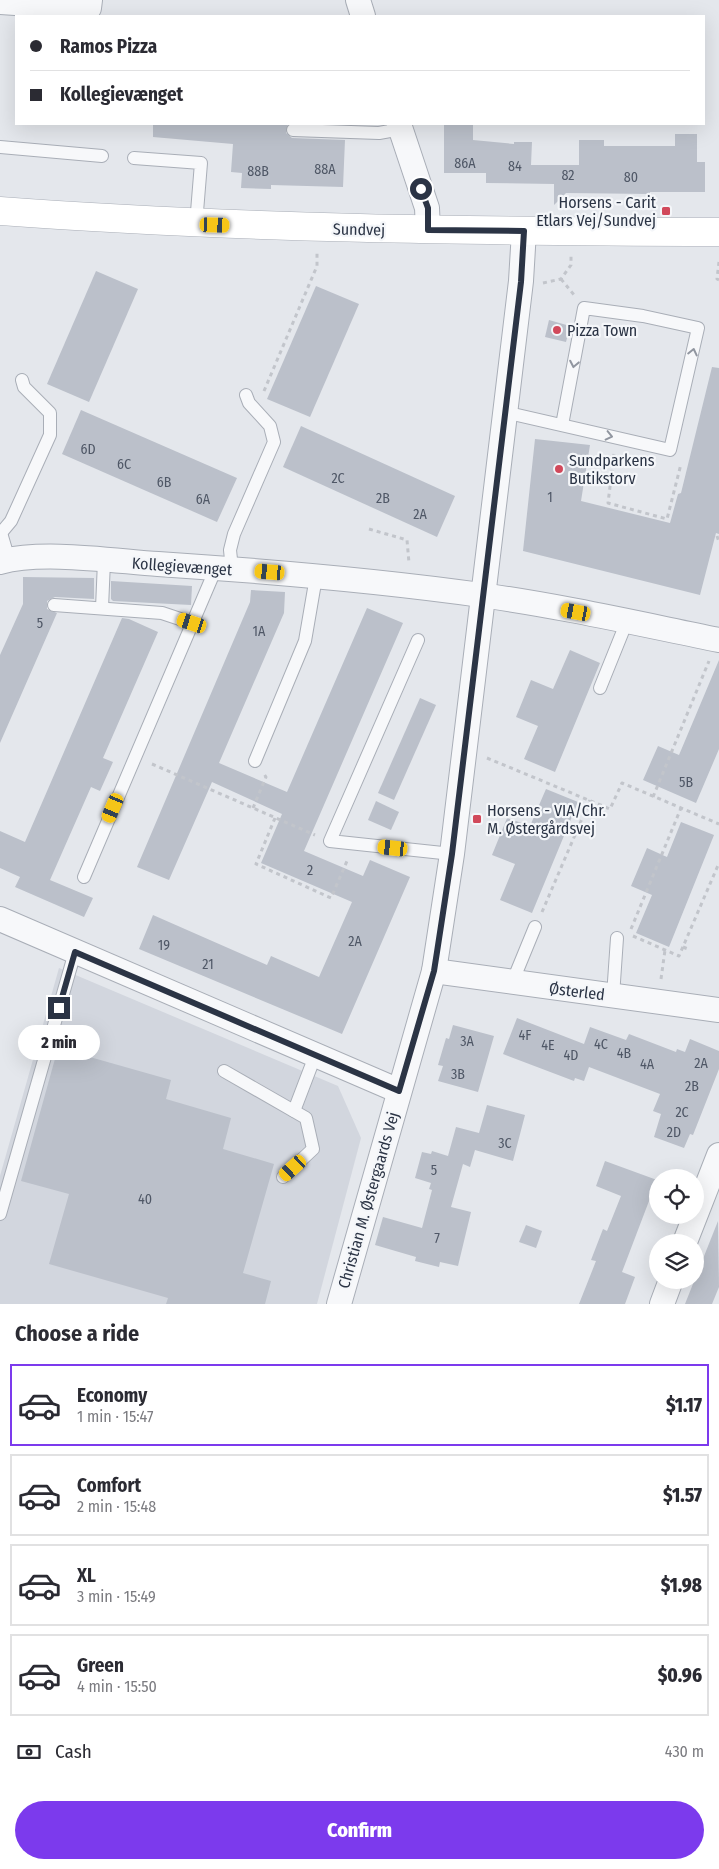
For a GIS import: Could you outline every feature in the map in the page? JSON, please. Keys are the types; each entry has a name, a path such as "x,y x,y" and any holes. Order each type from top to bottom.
{"main road":[{"name":"Sundvej","path":"0,211 196,224 317,228 719,232"}],"street":[{"path":"0,2 89,8 90,0"},
{"path":"358,0 363,15"},
{"path":"400,126 428,208 428,230"},
{"name":"Christian M. Østergaards Vej","path":"339,1304 434,971 452,854 521,282 524,231"},
{"name":"Kollegievænget","path":"5,561 18,557 224,569 316,576 483,595"},
{"path":"483,595 718,640"},
{"path":"0,919 399,1091"},
{"name":"Østerled","path":"434,971 719,1010"},
{"path":"688,1234 719,1155"},
{"path":"662,1304 668,1289"}],"lane":[{"path":"293,130 378,133 400,126"},
{"path":"0,147 102,156"},
{"path":"134,158 201,163 196,224"},
{"path":"504,412 670,450 698,328 643,316 584,308 562,425"},
{"path":"5,561 0,532 11,521 50,435 50,413 24,387 22,380"},
{"path":"84,877 192,623 224,569 234,534 274,442 270,426 256,411 246,395"},
{"path":"102,608 104,561"},
{"path":"255,761 305,641 316,576"},
{"path":"54,606 162,613 192,623"},
{"path":"600,688 627,622"},
{"path":"418,640 330,841 452,854"},
{"path":"512,983 535,927"},
{"path":"613,996 617,938"},
{"path":"0,1214 75,952"},
{"path":"294,1111 315,1056"},
{"path":"224,1071 306,1118 313,1149 282,1177"}],"path":[{"path":"256,411 317,266 317,228"},
{"path":"521,282 545,283 561,279 571,266 572,231"},
{"path":"719,262 717,279 719,280"},
{"path":"616,437 608,503 667,519 684,453 670,450"},
{"path":"369,530 407,540 410,586"},
{"path":"717,536 719,542"},
{"path":"654,796 718,640"},
{"path":"464,754 486,757 610,809 622,783 719,824"},
{"path":"135,756 330,841"},
{"path":"253,808 266,777 255,761"},
{"path":"535,927 590,800"},
{"path":"681,808 628,934 679,956 719,863"},
{"path":"275,818 256,864 331,898 354,844"},
{"path":"683,947 688,949"},
{"path":"658,1002 665,950"}],"shaded area":[{"path":"59,968 338,1086 361,1138 317,1304 0,1304 0,1176"}],"building":[{"path":"153,125 288,125 286,133 292,138 345,140 343,187 271,185 271,189 241,188 242,173 231,172 233,144 153,137"},
{"path":"444,125 473,125 473,140 514,144 514,142 532,142 531,165 579,165 579,140 604,140 604,146 675,146 675,134 697,134 697,162 705,162 705,192 650,192 650,194 566,193 554,205 554,184 486,183 486,173 444,173"},
{"path":"96,271 138,289 89,402 47,384"},
{"path":"316,286 359,304 310,417 267,399"},
{"path":"549,320 570,326 566,342 545,337"},
{"name":"Sundparkens Butikstorv","path":"712,367 719,368 719,534 716,533 700,595 523,551 535,439 590,445 581,501 670,523 678,494 681,493"},
{"path":"81,410 237,478 217,522 62,454"},
{"path":"301,426 455,496 437,537 283,467"},
{"path":"23,577 94,578 94,599 55,597 47,601 47,609 57,613 0,743 0,655 23,604"},
{"path":"111,581 192,586 191,605 113,601 111,599"},
{"path":"251,590 285,592 284,613 219,763 287,792 367,608 403,623 304,851 363,876 370,860 410,877 342,1034 139,949 153,915 267,965 271,956 319,977 352,902 261,863 282,814 212,782 169,880 137,867 250,602"},
{"path":"122,618 129,619 158,632 103,758 113,762 100,791 91,787 50,880 93,898 84,917 15,887 20,877 0,868 0,831 25,842"},
{"path":"570,650 600,663 555,772 524,759 538,726 516,717 531,680 553,689"},
{"path":"719,660 719,749 696,803 643,780 658,746 679,755"},
{"path":"420,698 436,705 394,800 378,793"},
{"path":"546,789 578,802 532,913 500,900 515,864 492,855 507,818 530,826"},
{"path":"376,801 399,812 391,830 368,820"},
{"path":"681,822 714,835 669,947 636,933 652,895 631,886 647,848 667,857"},
{"path":"517,1018 584,1044 590,1027 626,1040 629,1034 676,1052 677,1049 685,1052 690,1039 719,1051 719,1069 693,1135 690,1134 684,1148 654,1137 661,1114 653,1111 660,1094 589,1067 584,1081 575,1078 574,1081 503,1054"},
{"path":"453,1025 494,1036 478,1092 438,1081 443,1066 438,1065 446,1038 449,1039"},
{"path":"58,1048 171,1080 166,1099 231,1118 223,1149 274,1164 243,1273 271,1281 265,1304 166,1304 168,1298 49,1264 69,1194 21,1181"},
{"path":"487,1105 525,1115 513,1161 475,1150 470,1167 463,1164 451,1207 471,1212 458,1266 440,1262 439,1267 415,1261 416,1257 375,1245 383,1217 422,1228 432,1190 429,1189 431,1183 415,1178 422,1152 431,1154 432,1151 448,1156 456,1127 479,1133"},
{"path":"605,1161 649,1177 649,1201 622,1272 635,1277 625,1304 579,1304 596,1261 591,1260 603,1229 607,1231 621,1196 596,1186"},
{"path":"718,1221 719,1287 712,1304 685,1304 691,1289 704,1289 704,1256"},
{"path":"526,1225 542,1231 536,1248 519,1242"}],"place":[{"name":"Horsens - Carit Etlars Vej/Sundvej","path":"666,211"},
{"name":"Pizza Town","path":"557,330"},
{"name":"Sundparkens Butikstorv","path":"559,469"},
{"name":"Horsens - VIA/Chr. M. Østergårdsvej","path":"477,819"}],"route":[{"path":"59,1008 75,952 399,1091 434,971 452,854 521,282 524,231 428,230 428,208 421,189"}]}
